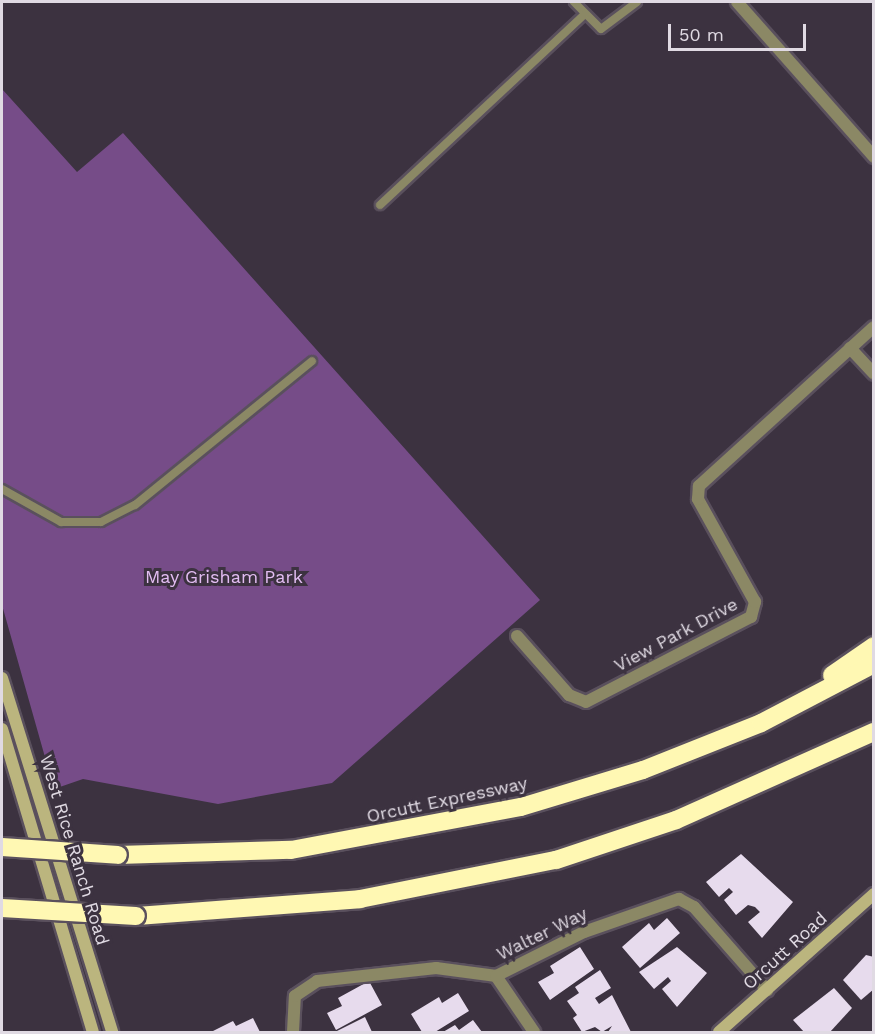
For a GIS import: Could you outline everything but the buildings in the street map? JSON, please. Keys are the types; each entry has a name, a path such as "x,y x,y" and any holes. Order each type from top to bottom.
{"highway":[{"path":"761,723 873,646"},
{"name":"Orcutt Expressway","path":"2,847 118,855 291,850 386,836 532,804 643,770 761,723 873,664"},
{"path":"2,908 136,915 360,899 556,860 686,816 873,732"}],"main road":[{"name":"West Rice Ranch Road","path":"2,678 112,1032"},
{"name":"West Rice Ranch Road","path":"2,729 93,1032"},
{"name":"Orcutt Road","path":"719,1032 873,894"}],"street":[{"path":"737,2 872,151"},
{"name":"View Park Drive","path":"518,636 569,695 586,702 751,617 756,602 699,499 699,486 873,327"},
{"path":"850,348 873,374"},
{"name":"Walter Way","path":"293,1032 295,996 317,981 436,968 496,976 584,932 679,899 694,907 767,990"},
{"path":"496,976 534,1032"}],"lane":[{"path":"574,2 601,28 637,2"},
{"path":"380,204 585,14"},
{"path":"2,489 61,522 101,522 135,505 312,361"}],"green space":[{"name":"May Grisham Park","path":"2,89 77,172 123,133 540,600 332,783 218,804 83,779 54,789 2,605"}]}
